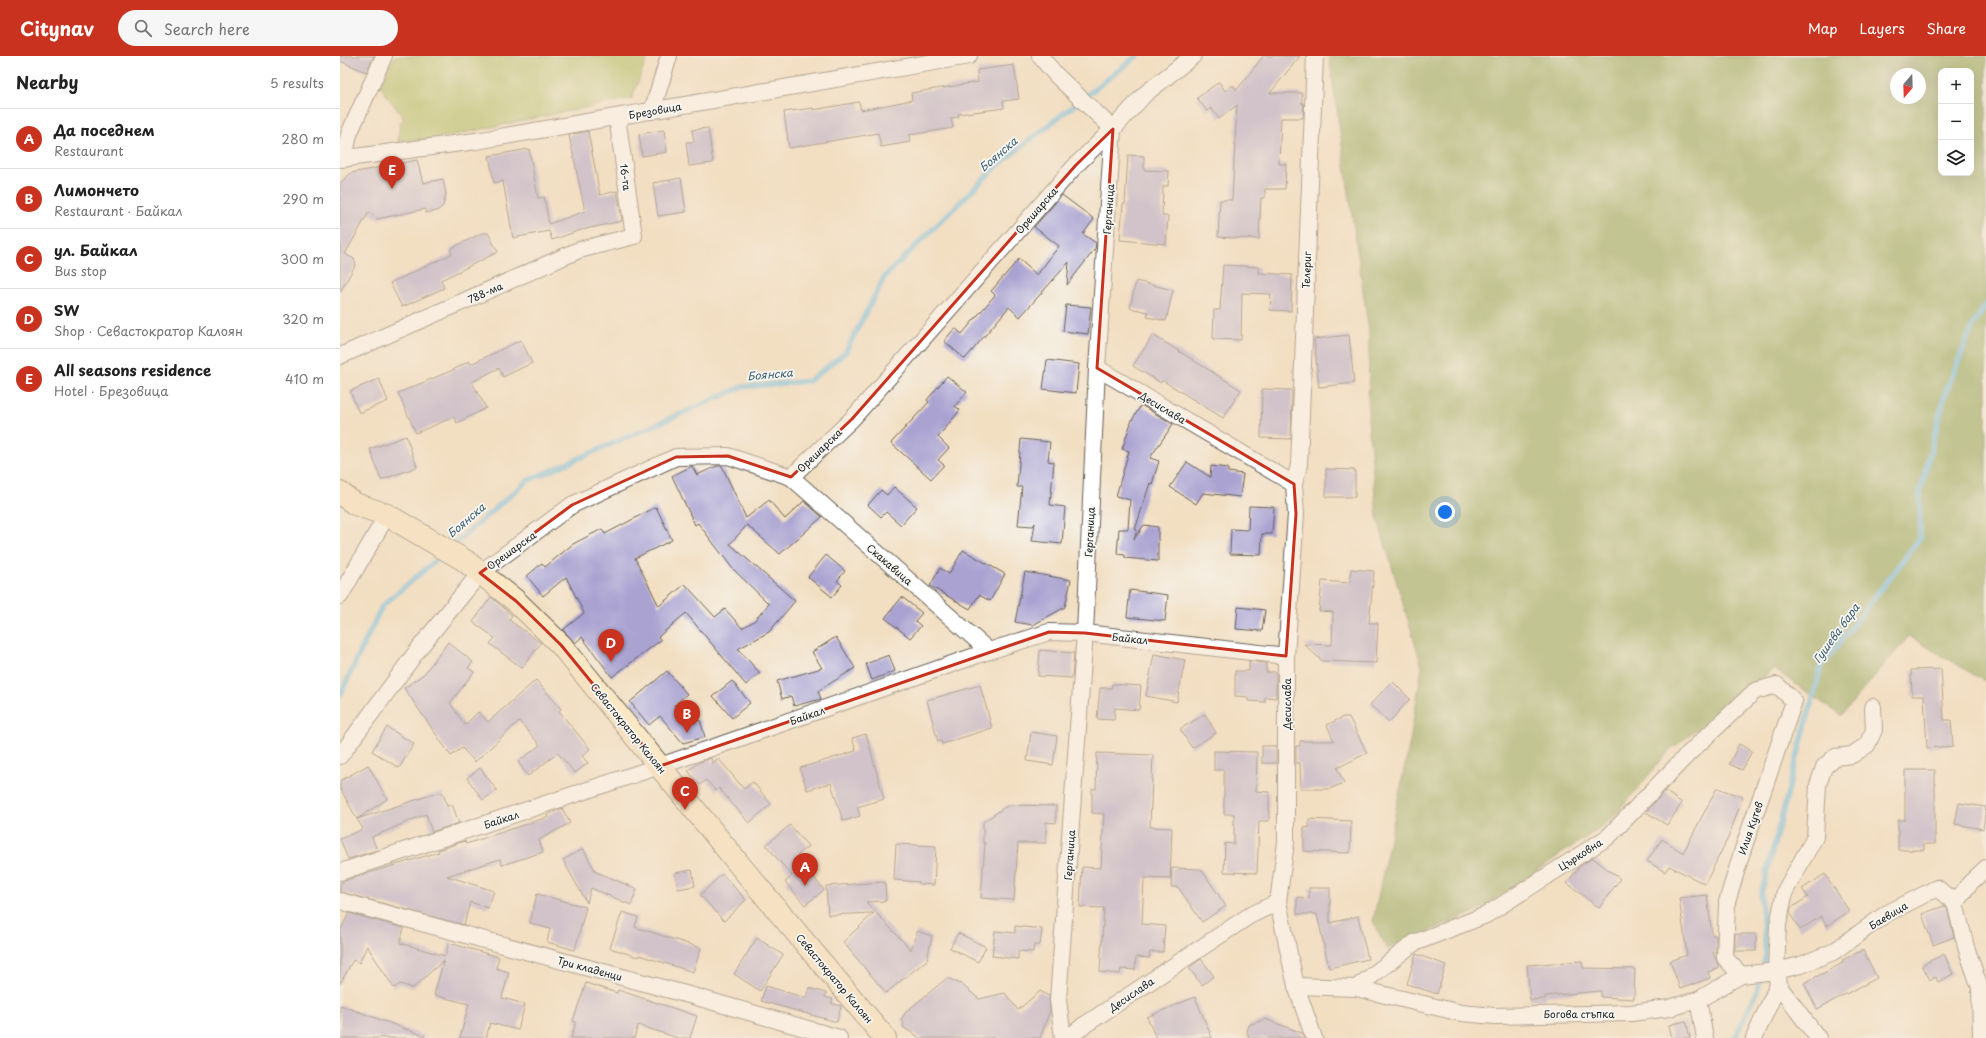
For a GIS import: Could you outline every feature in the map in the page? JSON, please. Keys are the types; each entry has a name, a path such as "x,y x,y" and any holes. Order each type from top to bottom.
{"main road":[{"name":"Севастократор Калоян","path":"340,493 355,504 387,515 409,527 472,566 516,601 561,645 885,1038"}],"street":[{"path":"342,159 349,134 384,56"},
{"path":"652,111 669,56"},
{"name":"Брезовица","path":"342,159 476,141 969,56"},
{"path":"1040,56 1056,75 1113,129"},
{"name":"Орешарска","path":"340,756 420,647 472,566 572,504 676,457 728,456 790,477 852,419 1076,164 1113,129 1145,94 1193,56"},
{"name":"Телериг","path":"1294,484 1299,465 1315,56"},
{"name":"16-та","path":"617,117 634,236"},
{"name":"Герганица","path":"1063,1038 1058,1000 1085,633 1097,368 1113,129"},
{"name":"788-ма","path":"340,356 579,250 634,236"},
{"name":"Десислава","path":"1068,1038 1082,1026 1249,916 1278,902 1286,842 1286,656 1296,514 1294,484 1097,368"},
{"name":"Скакавица","path":"790,477 989,651"},
{"path":"340,596 387,515"},
{"name":"Байкал","path":"340,872 660,766 989,651 1049,632 1085,633 1286,656"},
{"name":"Илия Кутев","path":"1740,975 1725,958 1726,902 1794,701 1777,685"},
{"name":"Църковна","path":"1356,988 1414,942 1486,914 1608,837 1687,755 1755,691 1777,685"},
{"path":"1754,1038 1777,978 1778,925 1785,891 1815,837 1818,785 1824,767 1835,757 1852,755 1867,745 1874,730 1873,707"},
{"path":"1982,1038 1980,988 1966,947 1955,903 1970,883 1986,868"},
{"name":"Баевица","path":"1777,978 1801,965 1832,952 1886,914 1937,888 1955,903"},
{"name":"Три кладенци","path":"340,901 700,998 839,1038"},
{"path":"1278,902 1296,986 1314,1038"},
{"name":"Богова стъпка","path":"1296,986 1356,988 1462,1014 1496,1016 1631,1013 1669,1008 1698,1000 1740,975 1777,978"},
{"path":"1777,978 1818,1038"},
{"path":"1698,1000 1705,1038"}],"highlighted area":[{"path":"1113,129 1097,368 1294,484 1296,514 1286,656 1085,633 1049,632 660,766 561,645 516,601 480,573 572,505 676,457 728,456 791,477 852,419 1076,165"}],"green space":[{"path":"395,56 648,56 632,98 439,138 398,142 400,123 404,119 380,86"},
{"path":"1329,56 1986,56 1986,682 1909,636 1841,716 1774,669 1669,751 1610,821 1477,911 1387,949 1373,921 1410,741 1422,667 1377,517 1368,420 1369,332"}],"building":[{"path":"340,56 374,56 366,72 340,61"},
{"path":"1263,56 1300,56 1270,93 1302,93 1302,104 1304,104 1303,118 1281,118 1279,164 1286,164 1285,189 1265,189 1265,198 1261,198 1259,239 1218,237 1220,200 1232,200 1237,105 1219,119 1211,108 1207,111 1197,98 1219,82 1225,91 1233,85 1237,90"},
{"path":"1014,65 1019,99 1003,101 1004,108 958,114 959,117 951,118 953,128 909,135 910,142 881,147 878,133 789,148 784,112 813,108 813,110 859,102 861,110 912,100 911,93 978,82 977,70"},
{"path":"708,128 713,163 689,166 686,142 694,142 692,130"},
{"path":"664,130 667,152 642,156 639,134"},
{"path":"588,131 600,195 617,191 622,221 581,230 552,240 549,231 513,238 503,181 494,183 489,156 529,149 538,198 544,197 549,224 585,211 569,135"},
{"path":"1128,155 1144,156 1144,170 1169,171 1168,186 1163,186 1162,216 1168,216 1166,244 1120,240 1123,204 1125,204"},
{"path":"417,160 423,183 443,179 446,194 443,206 437,211 426,213 425,209 377,219 369,212 345,254 354,259 356,264 340,292 340,183 351,173"},
{"path":"681,178 686,212 658,216 653,183"},
{"path":"1062,195 1094,219 1083,234 1096,243 1095,249 1067,285 1069,262 1020,317 1009,307 965,359 944,341 955,328 962,334 995,295 991,291 1019,259 1037,275 1059,246 1034,227"},
{"path":"482,233 488,233 498,252 441,280 444,288 402,307 390,283 452,254 450,249"},
{"path":"1223,265 1259,267 1259,273 1292,275 1291,311 1270,310 1271,294 1242,293 1241,340 1213,339 1214,310 1220,310"},
{"path":"1136,281 1173,290 1166,321 1147,317 1148,312 1130,308"},
{"path":"1066,305 1091,307 1088,334 1063,331"},
{"path":"1153,335 1241,390 1223,418 1162,380 1161,383 1133,366"},
{"path":"1349,335 1354,383 1319,387 1314,339"},
{"path":"521,340 532,363 503,377 499,368 472,382 486,408 457,423 454,417 416,433 398,393 453,370 469,361 471,364"},
{"path":"1047,360 1079,364 1076,393 1043,389"},
{"path":"947,376 967,392 955,406 960,410 938,437 949,448 938,460 944,465 931,479 891,443 929,402 927,400"},
{"path":"379,379 388,401 359,413 350,391"},
{"path":"1262,389 1292,390 1291,439 1261,438"},
{"path":"1141,405 1173,424 1150,458 1159,461 1152,484 1150,483 1135,530 1137,530 1134,539 1144,525 1158,527 1158,561 1125,558 1125,555 1117,554 1119,529 1128,529 1130,500 1116,496 1129,451 1122,449 1132,420"},
{"path":"406,436 417,467 381,480 370,449"},
{"path":"1021,439 1050,442 1048,461 1054,462 1050,505 1065,507 1062,544 1032,541 1035,523 1033,526 1018,525 1022,487 1017,487"},
{"path":"1187,462 1210,477 1211,466 1228,468 1228,472 1243,474 1240,497 1203,493 1196,504 1170,487"},
{"path":"692,466 697,475 717,466 722,466 746,518 769,500 785,519 804,501 822,517 780,554 747,525 730,544 795,601 769,632 738,649 760,673 746,685 686,613 658,637 661,640 612,677 582,637 575,643 563,630 584,613 566,577 543,596 527,576 542,563 545,567 573,544 602,529 605,534 656,507 672,540 635,558 659,606 685,584 715,617 725,609 742,628 754,621 769,604 733,569 698,523 695,525 672,476"},
{"path":"1326,469 1355,470 1355,497 1326,497"},
{"path":"894,487 917,507 901,525 886,512 881,517 868,505 881,490 887,495"},
{"path":"1249,506 1274,507 1272,534 1262,534 1261,555 1230,554 1231,529 1248,530"},
{"path":"963,550 1005,574 990,601 979,595 970,609 930,586 940,568 949,574"},
{"path":"826,555 845,571 837,581 842,585 832,597 808,577"},
{"path":"1351,569 1374,571 1369,623 1378,623 1376,663 1322,661 1304,644 1332,645 1333,612 1319,611 1322,581 1350,583"},
{"path":"1025,572 1071,580 1065,607 1033,625 1015,622"},
{"path":"1130,590 1168,595 1165,621 1127,617"},
{"path":"491,597 512,615 509,620 541,643 522,668 490,644 495,638 473,622"},
{"path":"902,597 922,613 915,621 921,626 910,638 885,618"},
{"path":"1238,607 1265,610 1262,631 1236,629"},
{"path":"836,637 855,668 818,691 821,699 794,706 791,696 782,699 777,681 822,668 812,652"},
{"path":"448,642 473,662 468,668 474,672 450,703 465,725 478,712 488,722 536,680 561,709 559,711 590,749 582,756 588,763 575,773 558,753 528,776 518,762 540,745 519,721 475,762 462,748 451,756 404,688 424,674"},
{"path":"1040,650 1074,653 1072,678 1038,676"},
{"path":"1154,654 1185,660 1177,702 1146,696"},
{"path":"889,655 895,671 872,680 866,664"},
{"path":"1249,661 1266,663 1266,672 1276,672 1276,698 1265,697 1265,702 1248,701 1248,697 1235,696 1235,671 1249,671"},
{"path":"1941,669 1944,720 1951,720 1953,746 1927,748 1924,696 1912,696 1911,670"},
{"path":"667,671 687,694 674,705 690,723 700,720 705,737 683,743 660,716 649,725 630,702"},
{"path":"732,681 750,703 732,718 713,696"},
{"path":"1392,681 1410,699 1389,722 1370,705"},
{"path":"1112,684 1141,686 1139,710 1115,708 1114,720 1097,719 1100,688 1111,688"},
{"path":"980,685 992,728 942,744 941,741 938,742 927,700"},
{"path":"1205,714 1216,733 1192,748 1180,729"},
{"path":"1343,717 1349,717 1367,753 1337,768 1344,783 1329,789 1301,789 1300,763 1296,763 1296,746 1300,746 1300,741 1334,741 1327,725"},
{"path":"387,727 414,744 399,768 372,751"},
{"path":"1031,732 1057,736 1053,765 1027,761"},
{"path":"866,734 884,799 857,807 860,816 843,821 831,783 807,790 800,768 856,751 852,738"},
{"path":"1739,744 1752,751 1742,770 1729,764"},
{"path":"1262,746 1276,746 1276,763 1262,763"},
{"path":"1214,751 1257,752 1256,791 1269,792 1269,821 1259,821 1257,873 1224,872 1225,843 1234,844 1234,814 1224,814 1224,770 1214,770"},
{"path":"1097,753 1153,755 1150,827 1172,828 1170,879 1144,878 1142,924 1165,926 1163,952 1150,952 1149,958 1136,957 1135,970 1121,969 1120,974 1100,972 1104,908 1080,907 1082,867 1101,868 1104,814 1092,813 1092,789 1096,789"},
{"path":"711,758 712,764 718,758 744,789 753,782 771,804 749,823 719,788 716,791 706,780 700,785 688,771 698,763"},
{"path":"368,765 387,799 357,819 340,788 340,781"},
{"path":"480,768 497,790 483,800 467,778"},
{"path":"1905,770 1935,770 1935,844 1924,844 1924,850 1898,850 1898,820 1905,820"},
{"path":"1717,788 1743,797 1728,838 1705,884 1669,866 1665,872 1647,861 1662,839 1683,853"},
{"path":"1665,791 1682,803 1667,825 1646,812"},
{"path":"437,793 443,793 447,806 452,804 459,823 432,832 426,814 372,837 377,850 348,859 340,839 363,829 357,819"},
{"path":"1959,803 1986,807 1983,829 1955,824"},
{"path":"1008,805 1056,806 1056,823 1046,822 1046,843 1018,843 1014,900 981,898 985,843 983,843 983,822"},
{"path":"562,808 570,823 539,840 543,852 502,865 500,859 447,876 494,891 488,908 470,902 464,925 340,892 340,883 355,877 439,852 438,850 465,841 466,844 548,817 547,815"},
{"path":"1309,819 1351,821 1350,853 1304,851 1304,827 1309,828"},
{"path":"790,825 808,846 797,856 824,890 805,905 785,882 792,876 766,845"},
{"path":"896,844 936,846 934,885 894,880"},
{"path":"583,849 596,872 637,889 631,905 591,888 587,903 563,860"},
{"path":"1593,858 1620,879 1599,908 1567,883 1580,866"},
{"path":"1172,868 1201,869 1226,906 1202,922 1178,887 1171,887"},
{"path":"692,870 695,886 678,889 675,873"},
{"path":"722,874 746,900 724,921 700,895"},
{"path":"1825,874 1849,911 1827,926 1821,916 1800,930 1790,914 1791,908 1808,897 1802,889"},
{"path":"885,882 886,901 866,902 911,950 917,931 932,936 927,960 886,993 843,942 874,913 828,915 826,886"},
{"path":"1309,888 1330,888 1330,923 1358,916 1368,959 1329,968 1317,914 1297,914 1297,897 1309,898"},
{"path":"537,894 586,907 575,950 547,942 550,929 530,923"},
{"path":"1707,895 1712,935 1716,935 1716,952 1713,952 1719,968 1708,972 1710,978 1680,989 1670,961 1687,955 1679,898"},
{"path":"1944,906 1947,908 1954,937 1933,945 1922,914"},
{"path":"622,912 638,917 635,927 701,948 693,972 639,955 638,957 610,948"},
{"path":"349,913 404,928 400,943 445,956 449,943 499,957 496,968 509,972 502,998 525,1004 518,1030 490,1023 486,1038 460,1038 469,1004 434,995 444,960 413,988 400,984 394,988 367,946 359,963 353,960 340,984 340,931"},
{"path":"1015,926 1042,929 1040,945 1034,945 1033,952 1018,951 1018,959 992,956 995,931 1015,933"},
{"path":"958,933 986,947 978,962 950,948"},
{"path":"1735,934 1756,934 1756,951 1735,951"},
{"path":"757,938 783,955 760,991 734,974"},
{"path":"1863,950 1877,978 1817,1009 1804,983 1843,963 1842,960"},
{"path":"1416,954 1446,965 1437,994 1407,984"},
{"path":"1944,954 1953,974 1938,982 1936,977 1930,980 1922,965"},
{"path":"1201,959 1214,976 1202,985 1189,968"},
{"path":"1582,961 1583,968 1635,969 1634,999 1601,997 1601,991 1545,996 1545,999 1530,1000 1527,965"},
{"path":"947,978 961,984 979,999 1005,993 1018,1010 1040,991 1049,996 1050,1011 1040,1038 920,1038 903,1027 904,1024 901,1020 906,1012"},
{"path":"586,983 617,993 618,990 697,1016 690,1038 678,1038 638,1025 634,1038 571,1038 576,1022 573,1021"},
{"path":"766,986 806,998 809,988 826,993 825,997 833,999 831,1003 841,1006 837,1022 761,1001"},
{"path":"1195,997 1212,1038 1156,1038 1147,1017"},
{"path":"340,1005 425,1036 424,1038 340,1038"},
{"path":"1265,1019 1302,1033 1304,1038 1249,1038 1247,1031 1249,1025"},
{"path":"1686,1021 1690,1038 1672,1038 1669,1025"}],"waterway":[{"name":"Боянска","path":"451,547 527,481 742,387 809,381 845,353 885,276 999,164 1137,56"},
{"name":"Гушева бара","path":"1735,1038 1757,991 1766,955 1761,894 1821,667 1920,538 1920,492 1946,391 1973,325 1986,305"},
{"name":"Боянска","path":"340,695 382,606 443,554"}],"place":[{"name":"All seasons residence","path":"392,189"},
{"name":"SW","path":"611,662"},
{"name":"Лимончето","path":"687,733"},
{"name":"ул. Байкал","path":"685,810"},
{"name":"Да поседнем","path":"805,886"}]}
